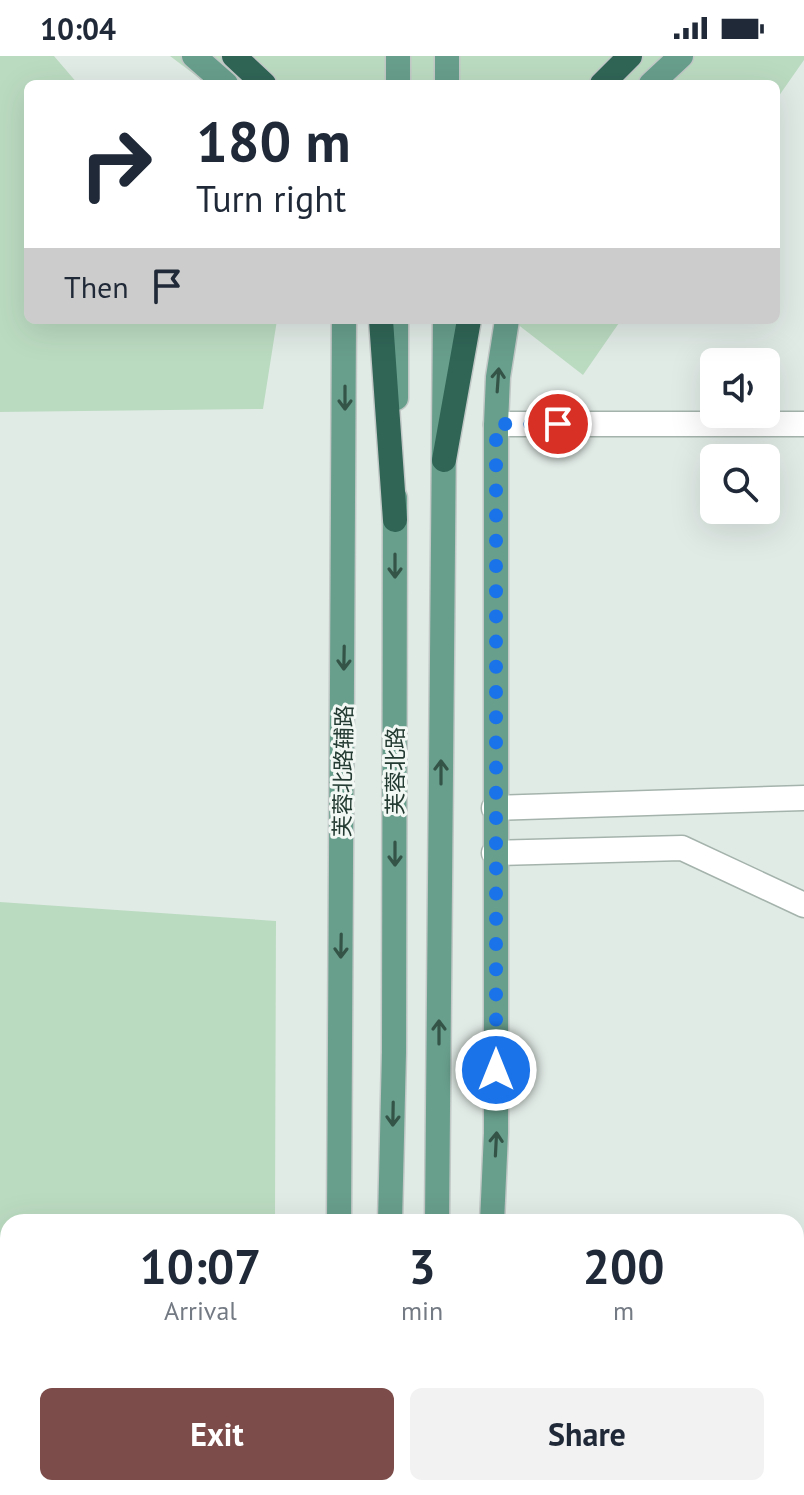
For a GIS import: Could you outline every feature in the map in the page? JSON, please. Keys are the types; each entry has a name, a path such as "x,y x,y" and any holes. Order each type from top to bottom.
{"highway":[{"path":"234,56 260,80"},
{"path":"606,80 630,56"},
{"path":"381,324 395,520"},
{"path":"444,460 468,324"}],"main road":[{"path":"194,56 221,80"},
{"path":"398,56 398,80"},
{"path":"447,56 447,80"},
{"path":"655,80 681,56"},
{"name":"芙蓉北路辅路","path":"339,1214 344,324"},
{"name":"芙蓉北路","path":"390,1214 394,1052 396,324"},
{"name":"芙蓉北路","path":"437,1214 445,324"},
{"path":"492,1214 496,1133 496,424 498,377 506,324"}],"street":[{"path":"496,424 804,424"},
{"path":"494,808 804,798"},
{"path":"494,853 682,848 804,905"}],"green space":[{"path":"0,56 54,56 75,80 24,80 24,324 276,324 263,409 0,412"},
{"path":"170,56 804,56 780,94 780,80 202,80"},
{"path":"517,324 618,324 583,375"},
{"path":"0,902 276,921 275,1214 0,1214"}],"route":[{"path":"496,1070 496,424 558,424"}]}
